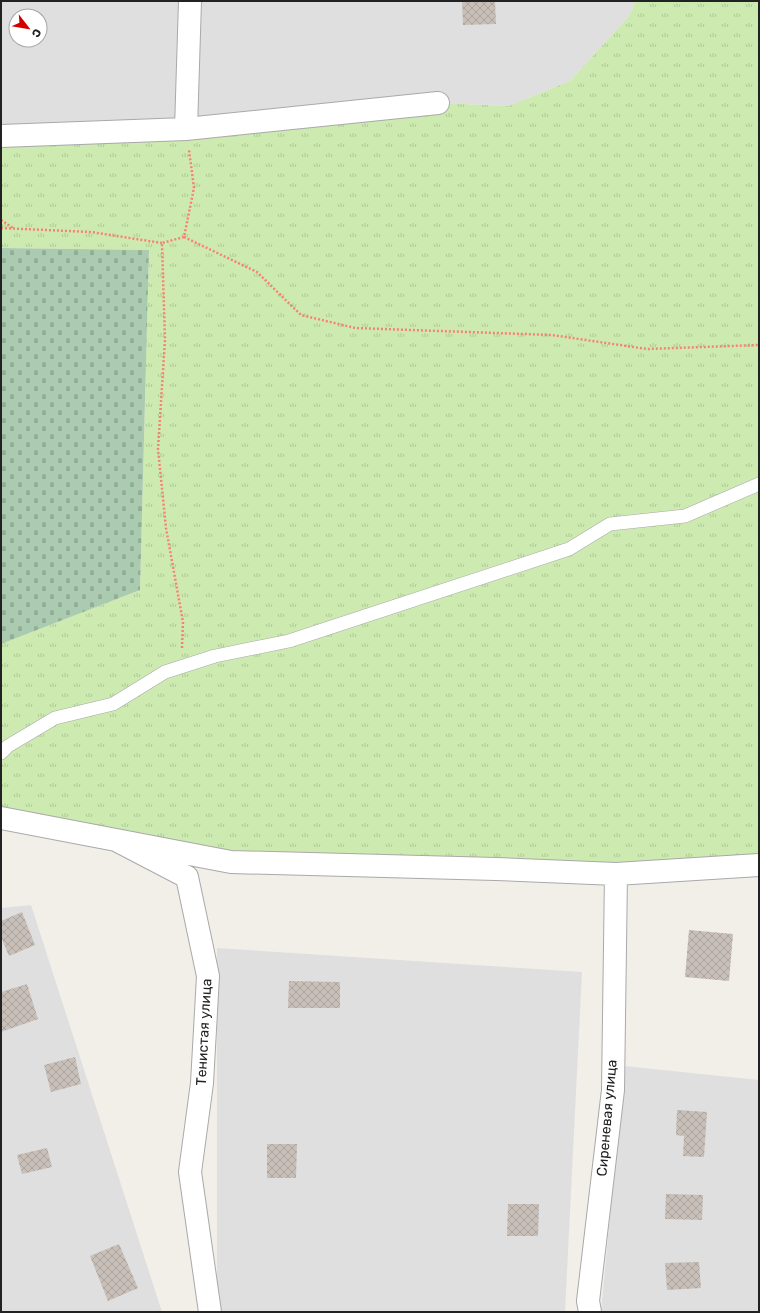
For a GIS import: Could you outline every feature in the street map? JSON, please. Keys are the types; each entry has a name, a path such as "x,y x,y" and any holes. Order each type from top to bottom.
{"street":[{"path":"186,129 190,1"},
{"path":"1,136 186,129 438,103"},
{"name":"Тенистая улица","path":"1,818 116,840 187,877 208,976 202,1084 190,1172 210,1312"},
{"path":"116,840 231,862 496,868 616,874 759,865"},
{"name":"Сиреневая улица","path":"590,1312 588,1301 613,1090 616,874"}],"lane":[{"path":"1,753 8,746 55,718 113,704 165,672 215,656 289,641 569,549 610,524 685,516 759,484"}],"path":[{"path":"184,237 194,188 186,129"},
{"path":"1,220 13,228"},
{"path":"1,228 91,232 162,243 184,237 257,272 301,315 355,328 552,335 647,349 759,345"},
{"path":"162,243 165,340 158,450 166,528 183,622 182,667"}],"shaded area":[{"path":"1,1 635,1 630,15 570,81 509,106 438,103 1,136"},
{"path":"31,905 162,1312 1,1312 1,908"},
{"path":"217,948 582,972 565,1312 217,1312"},
{"path":"624,1066 759,1080 759,1312 601,1312"}],"green space":[{"path":"635,1 759,1 759,865 231,862 1,818 1,644 140,590 149,250 1,248 1,136 438,103 509,106 570,81 630,15"},
{"path":"1,248 149,250 140,590 1,644"}],"building":[{"path":"462,1 495,1 496,24 463,25"},
{"path":"22,912 35,945 9,956 1,937 1,921"},
{"path":"689,930 733,934 729,981 685,977"},
{"path":"289,981 340,982 340,1008 288,1008"},
{"path":"27,984 38,1019 1,1032 1,992"},
{"path":"75,1057 81,1084 51,1092 44,1065"},
{"path":"677,1110 707,1112 704,1157 683,1156 684,1136 676,1135"},
{"path":"267,1144 297,1144 296,1178 267,1178"},
{"path":"47,1148 52,1167 22,1174 17,1155"},
{"path":"666,1194 703,1195 702,1220 665,1219"},
{"path":"508,1204 539,1204 538,1236 507,1236"},
{"path":"119,1244 138,1288 108,1301 90,1256"},
{"path":"699,1262 701,1288 667,1290 665,1263"}]}
